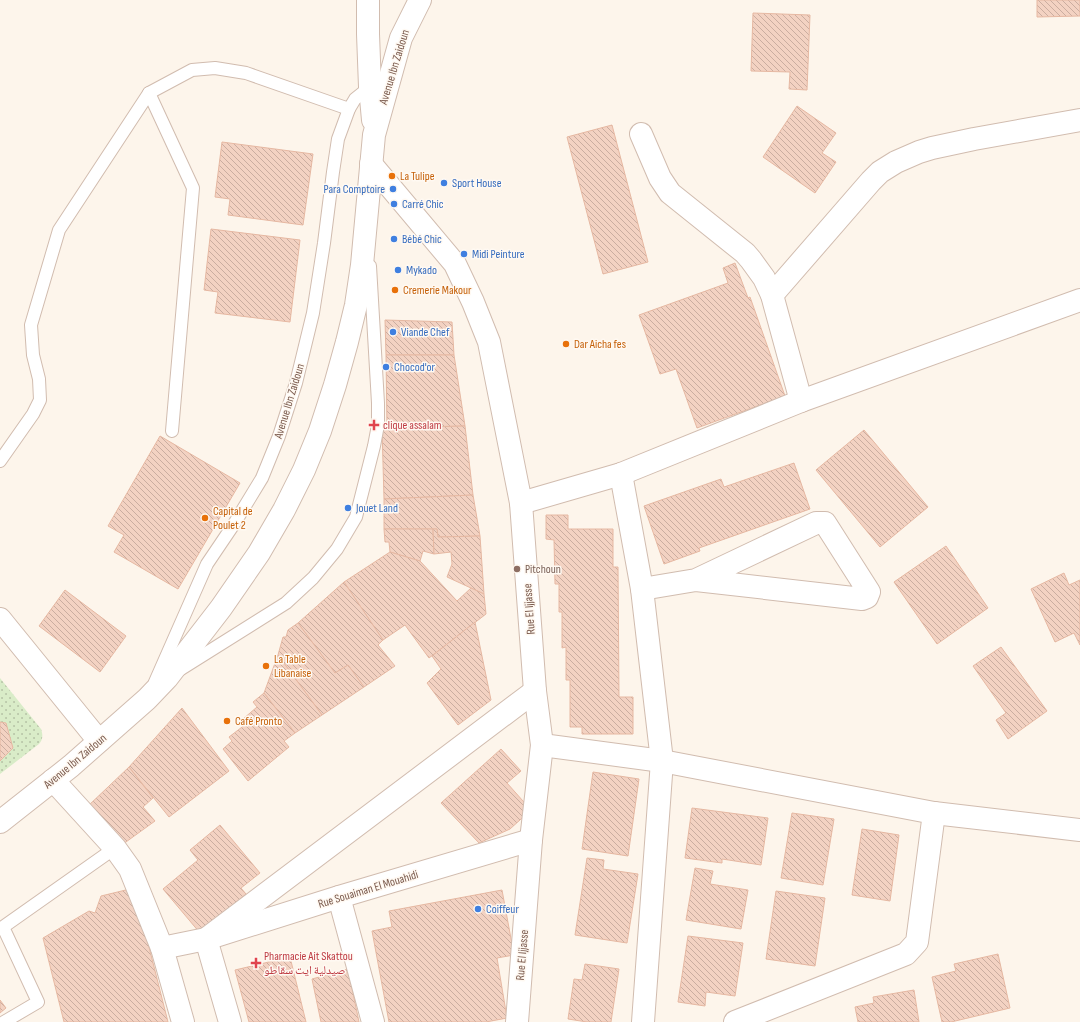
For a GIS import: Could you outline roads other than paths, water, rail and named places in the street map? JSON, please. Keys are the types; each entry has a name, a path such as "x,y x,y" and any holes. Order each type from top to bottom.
{"street":[{"name":"Avenue Ibn Zaidoun","path":"368,0 370,87 374,135"},
{"name":"Avenue Ibn Zaidoun","path":"0,822 53,780 148,698 166,678 221,608 259,553 284,510 304,470 322,423 335,385 347,342 356,305 362,265 374,135 401,38 420,0"},
{"path":"772,295 871,181 880,172 896,162 919,152 947,145 1080,120"},
{"path":"642,134 660,178 670,193 745,254 761,274 772,295 801,401"},
{"name":"Rue El Ijjasse","path":"371,164 455,264 473,302 490,342 521,503 535,691 542,745 531,840 517,1022"},
{"path":"521,503 621,474 801,401 1080,300"},
{"path":"621,474 642,589 662,761 643,1022"},
{"path":"642,589 696,580 820,522 825,523 869,592 867,597 862,599 696,580"},
{"path":"0,619 99,741"},
{"path":"230,1022 206,939 535,691"},
{"path":"542,745 662,761 934,812 1080,830"},
{"path":"53,780 115,848 130,869 162,948 183,1022"},
{"path":"736,1022 906,954 917,942 934,812"},
{"name":"Rue Souaiman El Mouahidi","path":"162,948 206,939 339,897 531,840"},
{"path":"339,897 373,1022"}],"lane":[{"path":"0,462 33,414 40,400 39,379 33,355 31,325 59,230 149,93 192,70 215,68 246,73 349,109"},
{"name":"Avenue Ibn Zaidoun","path":"148,698 207,564 262,478 279,436 296,383 313,313 338,139 354,99 370,87"},
{"path":"149,93 193,188 172,430"},
{"path":"166,678 286,603 313,578 337,550 356,517 378,425 367,217"},
{"path":"4,1022 38,1002 3,927 115,848"}],"place":[{"name":"La Tulipe","path":"392,176"},
{"name":"Sport House","path":"444,183"},
{"name":"Para Comptoire","path":"393,189"},
{"name":"Carré Chic","path":"394,204"},
{"name":"Bébé Chic","path":"394,239"},
{"name":"Midi Peinture","path":"464,254"},
{"name":"Mykado","path":"398,270"},
{"name":"Cremerie Makour","path":"395,290"},
{"name":"Viande Chef","path":"393,332"},
{"name":"Dar Aicha fes","path":"566,344"},
{"name":"Chocod'or","path":"386,367"},
{"name":"clique assalam","path":"374,425"},
{"name":"Jouet Land","path":"348,508"},
{"name":"Capital de Poulet 2","path":"205,518"},
{"name":"Pitchoun","path":"517,569"},
{"name":"La Table Libanaise","path":"266,666"},
{"name":"Café Pronto","path":"227,721"},
{"name":"Coiffeur","path":"478,909"},
{"name":"Pharmacie Ait Skattou صيدلية ايت سقاطو","path":"256,963"}]}
